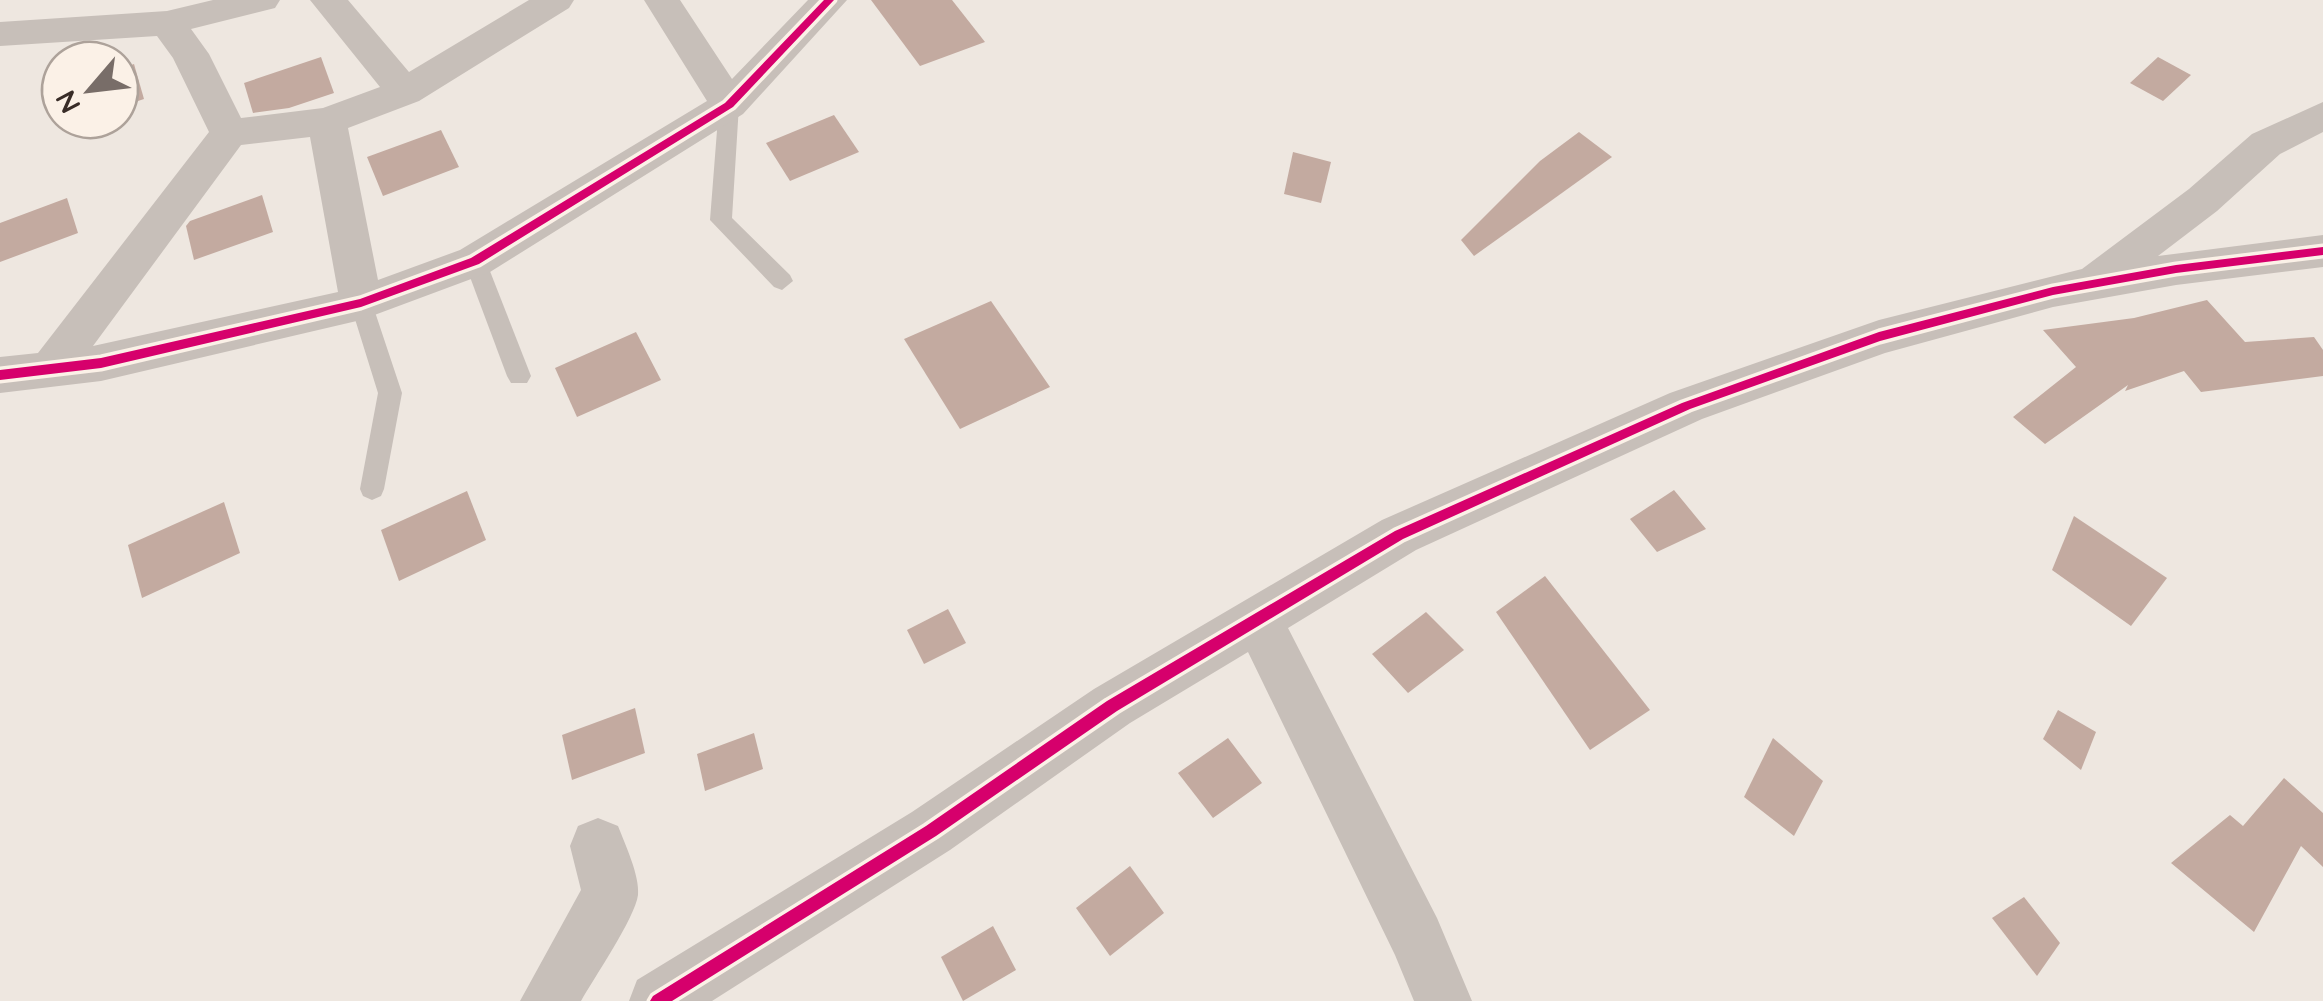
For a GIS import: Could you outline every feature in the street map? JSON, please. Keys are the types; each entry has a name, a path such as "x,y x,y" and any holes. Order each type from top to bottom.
{"street":[{"path":"0,34 167,23 262,0"},
{"path":"328,0 405,92"},
{"path":"51,369 229,133 328,121 405,92 556,0"},
{"path":"662,0 729,104"},
{"path":"0,375 101,363 361,303 475,260 729,104 829,0"},
{"path":"167,23 190,54 229,133"},
{"path":"2092,284 2202,200 2266,144 2323,116"},
{"path":"328,121 361,303"},
{"path":"658,1001 931,831 1112,706 1399,535 1686,406 1879,336 2092,284 2176,268 2323,250"},
{"path":"1258,619 1417,938 1443,1001"},
{"path":"549,1001 610,894 598,846"}],"lane":[{"path":"729,104 721,220 782,281"},
{"path":"475,260 519,376"},
{"path":"361,303 390,393 372,489"}],"building":[{"path":"871,0 952,0 985,42 920,66"},
{"path":"321,57 334,93 289,108 253,113 244,83"},
{"path":"2158,57 2191,75 2163,101 2130,83"},
{"path":"834,115 859,152 790,181 766,143"},
{"path":"441,130 459,167 383,196 367,157"},
{"path":"1579,132 1612,157 1474,256 1461,240 1540,161"},
{"path":"1293,152 1331,162 1321,203 1284,194"},
{"path":"262,195 273,232 194,260 186,226 190,221"},
{"path":"67,198 78,233 0,262 0,223"},
{"path":"2207,300 2245,342 2314,337 2323,350 2323,376 2201,392 2184,371 2125,391 2128,385 2045,444 2013,417 2076,367 2043,330 2134,318"},
{"path":"991,301 1050,387 960,429 904,339"},
{"path":"636,332 661,380 577,417 555,368"},
{"path":"1674,490 1706,529 1657,552 1630,519"},
{"path":"467,491 486,540 399,581 381,530"},
{"path":"224,502 240,553 142,598 128,545"},
{"path":"2074,516 2167,578 2131,626 2052,570"},
{"path":"1545,576 1650,710 1590,750 1496,612"},
{"path":"948,609 966,643 924,664 907,630"},
{"path":"1426,612 1464,650 1408,693 1372,654"},
{"path":"635,708 645,753 572,780 562,735"},
{"path":"2058,710 2096,732 2081,770 2043,739"},
{"path":"754,733 763,769 705,791 697,754"},
{"path":"1228,738 1262,783 1213,818 1178,773"},
{"path":"1773,738 1823,781 1794,836 1744,797"},
{"path":"2284,778 2323,813 2323,867 2301,846 2254,932 2171,863 2230,815 2243,826"},
{"path":"1130,866 1164,913 1110,956 1076,908"},
{"path":"2024,897 2060,943 2037,976 1992,918"},
{"path":"993,926 1016,970 963,1001 941,957"}],"cycle path":[{"path":"0,375 101,363 361,303 475,261 729,105 829,0"},
{"path":"658,1001 931,831 1112,706 1399,535 1686,406 1879,337 2053,291 2176,269 2323,251"}]}
